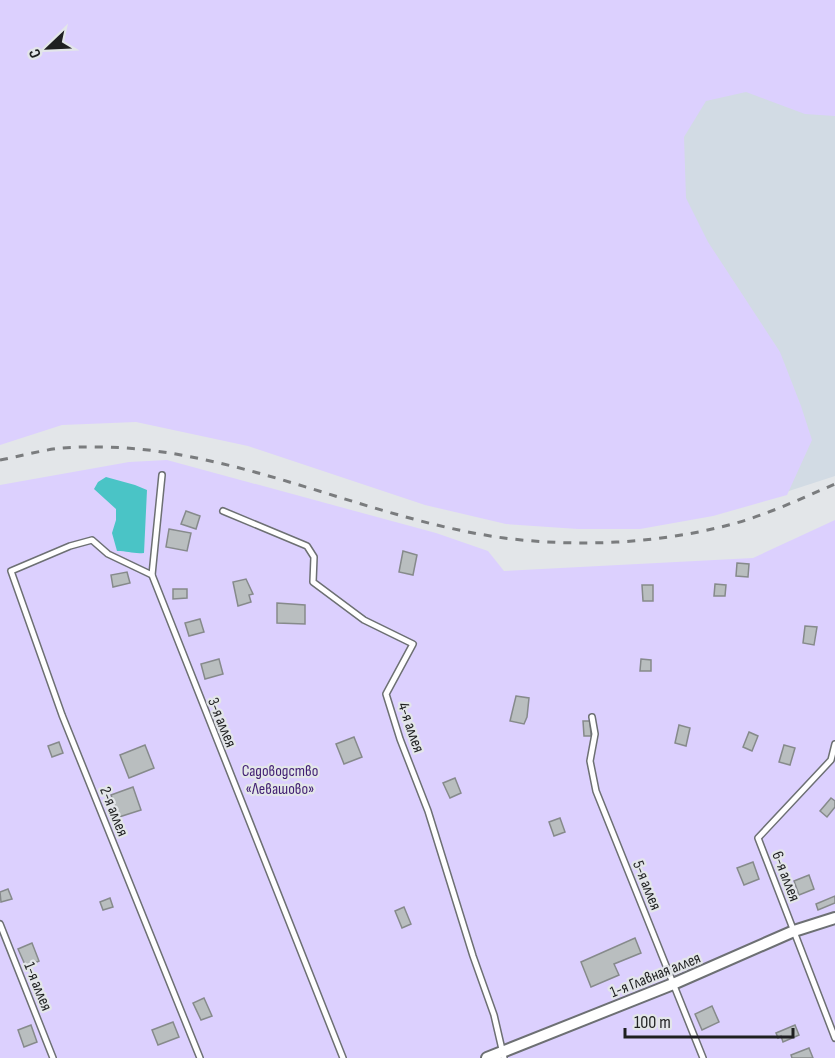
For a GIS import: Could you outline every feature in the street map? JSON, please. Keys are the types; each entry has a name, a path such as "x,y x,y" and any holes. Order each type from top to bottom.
{"street":[{"name":"1-я Главная аллея","path":"487,1058 502,1055 794,931 835,918"}],"lane":[{"path":"152,575 162,475"},
{"name":"4-я аллея","path":"224,511 307,546 314,556 313,582 364,620 413,644 386,694 400,739 428,811 473,956 494,1015 502,1055"},
{"name":"2-я аллея","path":"152,575 108,554 92,540 70,546 11,571 62,715 200,1058"},
{"name":"3-я аллея","path":"152,575 343,1058"},
{"name":"5-я аллея","path":"591,717 595,734 590,760 596,791 703,1058"},
{"name":"6-я аллея","path":"835,744 831,760 758,838 835,1038"},
{"name":"1-я аллея","path":"0,924 53,1058"}],"shaded area":[{"path":"835,78 835,476 752,503 663,172 702,92"}],"green space":[{"path":"0,0 835,0 835,116 805,114 746,92 706,101 684,137 686,198 708,242 780,352 812,440 787,495 713,516 640,529 578,529 506,524 425,505 248,446 136,422 62,425 0,445"},
{"name":"Садоводство «Левашово»","path":"167,460 436,533 488,551 504,571 753,558 835,520 835,1058 0,1058 0,485 129,462"}],"water":[{"path":"106,477 147,490 144,553 117,551 112,533 116,520 116,509 94,489 98,482"}],"building":[{"path":"186,511 200,516 196,529 181,524"},
{"path":"169,529 191,533 187,551 166,547"},
{"path":"403,551 417,555 413,575 399,572"},
{"path":"737,563 749,564 748,577 736,576"},
{"path":"127,572 130,583 113,587 111,575"},
{"path":"246,579 253,594 249,595 251,602 238,606 233,582"},
{"path":"715,584 726,585 725,596 714,596"},
{"path":"642,585 653,585 653,601 643,601"},
{"path":"173,589 187,589 187,598 173,599"},
{"path":"277,603 305,605 305,624 277,623"},
{"path":"200,619 204,632 189,636 185,623"},
{"path":"805,626 817,627 814,645 803,643"},
{"path":"219,659 223,674 205,679 201,664"},
{"path":"641,659 651,660 651,671 640,671"},
{"path":"516,696 529,698 524,724 510,721"},
{"path":"583,721 590,721 591,736 584,736"},
{"path":"679,725 690,728 686,746 675,743"},
{"path":"749,732 758,736 752,751 743,747"},
{"path":"354,737 362,757 344,764 336,744"},
{"path":"59,742 63,753 52,757 48,746"},
{"path":"145,745 154,768 129,778 120,755"},
{"path":"784,745 795,748 790,765 779,762"},
{"path":"455,778 461,793 450,798 443,783"},
{"path":"133,787 141,810 119,817 111,795"},
{"path":"831,798 835,801 835,807 827,817 820,811"},
{"path":"560,818 565,832 554,836 549,822"},
{"path":"753,862 759,879 744,885 737,868"},
{"path":"809,875 814,889 799,895 794,881"},
{"path":"8,889 12,899 1,902 0,892"},
{"path":"835,896 835,903 818,910 816,904"},
{"path":"110,898 113,907 103,910 100,902"},
{"path":"404,907 411,924 402,928 395,911"},
{"path":"635,938 641,953 614,964 619,975 591,987 581,962"},
{"path":"32,943 39,961 26,967 18,949"},
{"path":"204,998 212,1016 201,1020 193,1003"},
{"path":"712,1006 719,1022 702,1030 695,1014"},
{"path":"173,1022 179,1037 158,1045 152,1030"},
{"path":"31,1025 37,1042 24,1047 18,1030"},
{"path":"795,1025 799,1035 783,1042 781,1036 778,1038 776,1033"},
{"path":"809,1048 813,1058 792,1058 791,1055"}],"railway":[{"path":"0,460 62,448 139,449 232,466 412,519 458,530 531,541 585,543 668,537 721,527 750,519 835,484"}]}
